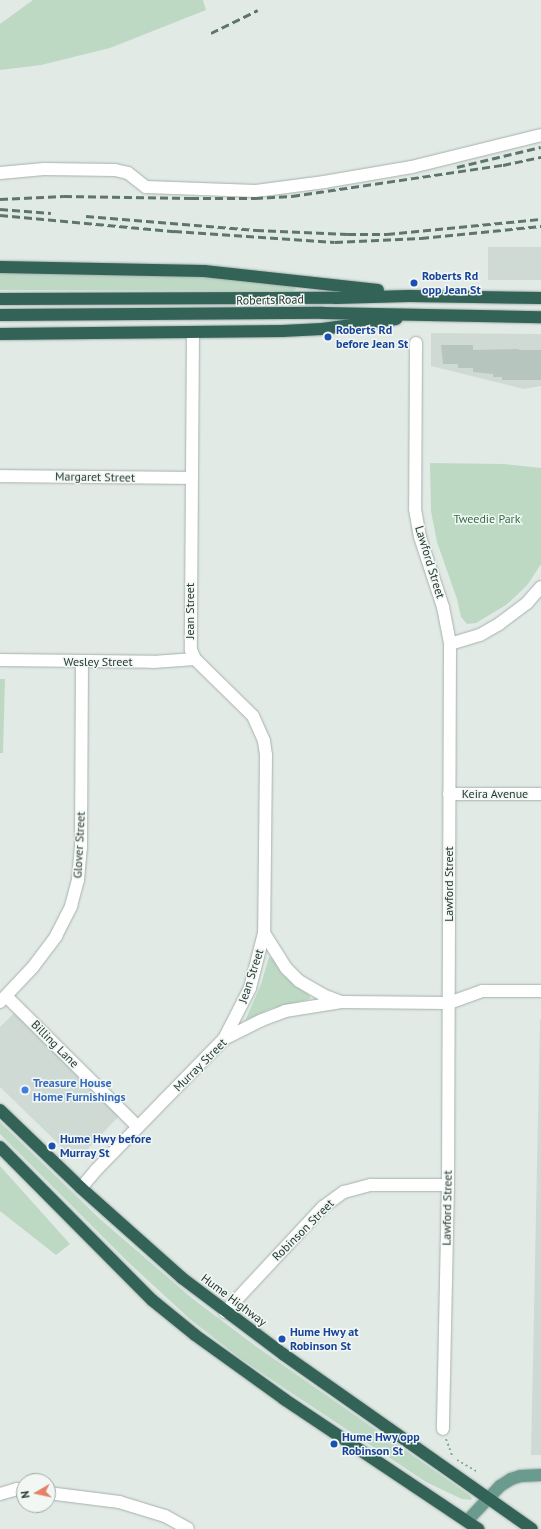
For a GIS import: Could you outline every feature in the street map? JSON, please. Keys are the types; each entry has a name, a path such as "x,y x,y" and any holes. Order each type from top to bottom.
{"highway":[{"path":"0,267 212,271 384,291 409,296"},
{"name":"Roberts Road","path":"0,299 228,299 409,296 541,298"},
{"path":"0,334 322,329 376,323 423,314"},
{"name":"Roberts Road","path":"0,315 423,314 541,317"},
{"name":"Hume Highway","path":"0,1110 142,1245 225,1312 532,1529"},
{"path":"0,1147 152,1300 195,1335 284,1399 478,1529"}],"main road":[{"path":"467,1521 500,1486 511,1478 541,1475"}],"street":[{"path":"0,173 44,169 115,170 128,173 146,187 256,191 324,182 412,167 541,135"},
{"name":"Jean Street","path":"193,332 190,478 190,650 195,659 253,716 264,741 266,755 264,933 250,988 224,1039"},
{"name":"Lawford Street","path":"416,343 416,509 423,548 444,607 450,644 448,1186 443,1429"},
{"name":"Margaret Street","path":"0,476 190,478"},
{"path":"450,644 468,640 499,624 527,603 541,587"},
{"name":"Wesley Street","path":"0,660 153,662 195,659"},
{"name":"Glover Street","path":"3,999 42,957 56,936 71,906 78,880 81,848 82,662"},
{"name":"Keira Avenue","path":"449,794 541,794"},
{"name":"Jean Street","path":"264,933 286,968 298,981 323,995 341,1002"},
{"path":"449,1003 482,990 541,991"},
{"name":"Billing Lane","path":"3,999 138,1127"},
{"name":"Murray Street","path":"81,1188 224,1039 262,1020 285,1011 341,1002 449,1003"},
{"name":"Robinson Street","path":"225,1312 323,1207 344,1192 371,1185 448,1186"},
{"path":"0,1494 16,1489"},
{"path":"56,1494 119,1502 165,1516 188,1529"}],"path":[{"path":"443,1429 452,1457 478,1472"}],"shaded area":[{"path":"488,247 541,247 541,280 488,280"},
{"path":"431,333 541,334 541,386 524,389 431,366"},
{"path":"15,1012 119,1116 83,1154 69,1154 0,1087 0,1027"},
{"path":"540,1019 541,1455 531,1455"}],"green space":[{"path":"33,0 203,0 206,10 110,48 41,65 0,70 0,24"},
{"path":"0,273 210,277 295,287 296,289 293,291 0,290"},
{"name":"Tweedie Park","path":"430,463 504,464 541,468 541,564 528,584 506,605 476,623 467,624 461,617 457,599 437,542 431,511"},
{"path":"0,679 5,679 3,753 0,753"},
{"path":"269,957 272,958 283,975 310,996 310,999 270,1009 245,1021 261,984"},
{"path":"0,1122 100,1219 193,1299 257,1347 468,1494 472,1498 471,1500 462,1499 426,1482 240,1358 191,1320 129,1263 0,1134"},
{"path":"0,1166 70,1244 56,1255 0,1211"}],"building":[{"path":"441,345 473,345 473,350 541,350 541,380 502,380 502,377 493,377 493,374 473,372 473,368 458,368 458,364 443,364"}],"railway":[{"path":"211,33 258,10"},
{"path":"457,167 541,147"},
{"path":"0,199 64,196 191,198 255,198 292,196 503,165 541,157"},
{"path":"0,209 51,213"},
{"path":"0,215 174,231 335,242 421,238 541,226"},
{"path":"86,216 256,230 348,234 387,234 541,219"}],"place":[{"name":"Roberts Rd opp Jean St","path":"414,283"},
{"name":"Roberts Rd before Jean St","path":"328,337"},
{"name":"Treasure House Home Furnishings","path":"25,1090"},
{"name":"Hume Hwy before Murray St","path":"52,1146"},
{"name":"Hume Hwy at Robinson St","path":"282,1339"},
{"name":"Hume Hwy opp Robinson St","path":"334,1444"}]}
